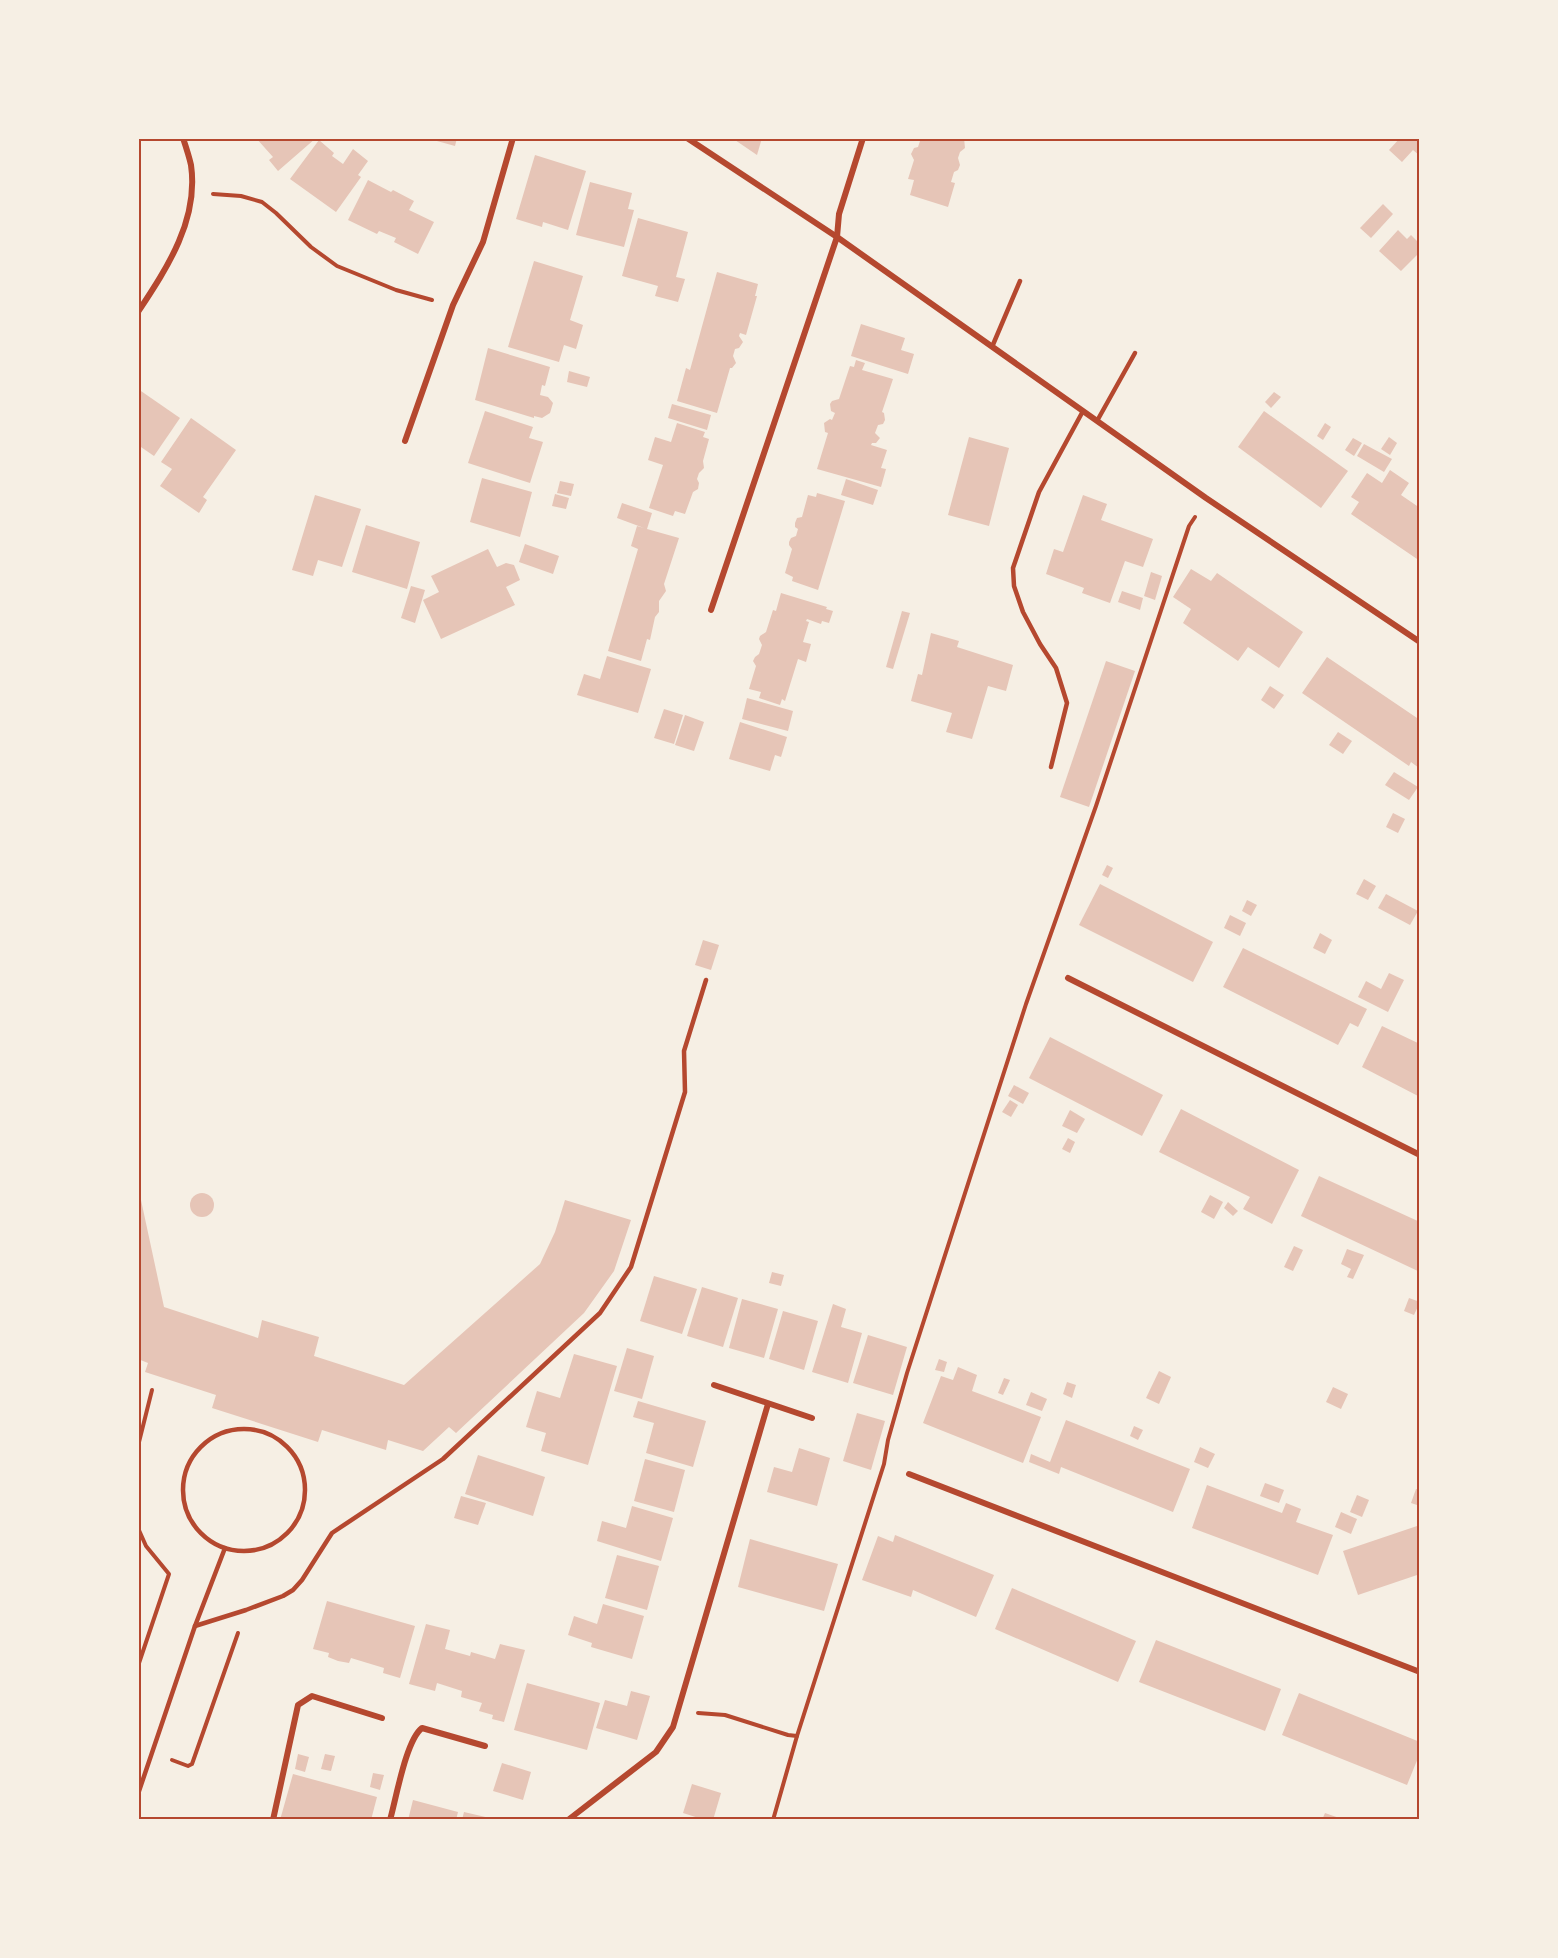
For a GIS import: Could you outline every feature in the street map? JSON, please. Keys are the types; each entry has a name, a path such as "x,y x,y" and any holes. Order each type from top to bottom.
{"street":[{"path":"138,312 170,261 187,224 192,192 191,165 183,138"},
{"path":"405,441 453,305 483,242 513,138"},
{"path":"687,138 837,237 1206,498 1420,642"},
{"path":"711,610 837,237 839,214 863,138"},
{"path":"1068,978 1420,1155"},
{"path":"714,1386 812,1418"},
{"path":"567,1820 656,1752 673,1728 768,1404"},
{"path":"909,1474 1420,1672"},
{"path":"273,1820 298,1705 312,1696 382,1718"},
{"path":"390,1820 407,1755 417,1732 422,1728 485,1746"}],"lane":[{"path":"992,348 1020,281"},
{"path":"1097,421 1135,352"},
{"path":"1051,767 1067,703 1056,668 1023,612 1014,586 1013,568 1039,492 1083,411"},
{"path":"195,1626 246,1610 293,1590 332,1533 443,1459 600,1313 630,1267 685,1092 684,1051 706,980"},
{"path":"249,1429 269,1435 287,1446 299,1463 305,1482 304,1503 297,1522 283,1538 266,1548 245,1551 225,1548 207,1539 194,1525 185,1507 183,1487 188,1468 197,1452 212,1438 230,1431 249,1429"},
{"path":"138,1794 195,1626 225,1548"}],"path":[{"path":"192,192 241,196 262,202 311,248 337,266 396,290 453,305"},
{"path":"773,1820 797,1736 884,1464 888,1440 911,1361 1026,1004 1096,806 1189,526 1206,498"},
{"path":"138,1446 152,1390"},
{"path":"138,1528 146,1546 169,1574 138,1666"},
{"path":"153,1752 188,1766 192,1764 246,1610"},
{"path":"680,1707 696,1713 725,1715 797,1736"}],"building":[{"path":"256,138 316,138 278,171 269,160 273,157"},
{"path":"426,138 457,138 455,146"},
{"path":"732,138 762,138 757,155"},
{"path":"921,138 964,138 965,148 960,152 958,158 960,165 954,172 951,182 955,183 948,207 910,195 914,180 908,179 914,160 911,154 914,148 918,147"},
{"path":"1400,138 1420,138 1420,156 1413,150 1402,162 1389,150"},
{"path":"319,140 334,153 332,156 343,164 353,149 368,161 358,175 361,177 336,212 290,179"},
{"path":"535,155 586,171 568,230 543,222 542,227 516,219"},
{"path":"368,180 414,201 409,210 434,222 418,254 394,242 396,238 379,231 377,234 348,220"},
{"path":"590,182 632,193 628,209 634,210 624,247 576,235"},
{"path":"1383,204 1393,214 1371,238 1360,228"},
{"path":"638,218 688,232 676,277 685,279 678,302 655,296 658,286 622,276"},
{"path":"1398,230 1407,239 1411,235 1420,244 1420,252 1401,271 1379,251"},
{"path":"534,261 583,276 570,320 583,325 576,349 564,345 559,362 508,347"},
{"path":"717,272 758,284 746,335 740,333 739,336 743,342 739,348 735,349 733,356 736,363 730,368 717,413 677,401 686,368 690,370"},
{"path":"861,324 905,338 901,350 914,354 908,374 851,356"},
{"path":"488,348 550,367 540,395 548,397 553,403 550,413 542,418 534,416 534,418 475,400"},
{"path":"856,360 865,363 862,370 893,379 882,412 885,420 883,424 878,425 875,433 880,438 871,445 887,450 881,468 886,469 881,487 817,469 828,433 825,432 824,423 832,420 835,413 831,411 830,404 839,399 850,366 854,367"},
{"path":"569,371 590,377 587,387 567,382"},
{"path":"138,389 180,418 154,456 138,445"},
{"path":"1274,392 1281,397 1271,408 1265,402"},
{"path":"672,404 711,415 707,430 668,418"},
{"path":"485,411 533,427 529,438 543,442 530,483 468,463"},
{"path":"1264,411 1348,471 1321,508 1238,447"},
{"path":"191,418 236,450 203,497 207,500 199,513 160,486 172,469 161,462"},
{"path":"677,423 705,432 703,437 709,439 703,461 704,468 697,479 698,489 693,492 685,514 675,511 673,516 649,508 663,465 648,460 655,437 671,442"},
{"path":"1325,423 1331,427 1323,440 1317,436"},
{"path":"969,437 1009,448 989,526 948,515"},
{"path":"1389,437 1397,443 1390,455 1381,449"},
{"path":"1353,438 1362,443 1354,456 1345,450"},
{"path":"1364,444 1392,459 1384,472 1357,456"},
{"path":"1390,470 1409,483 1401,495 1420,508 1420,561 1351,514 1359,502 1351,497 1367,473 1382,483"},
{"path":"482,478 532,492 520,537 470,522"},
{"path":"846,479 878,490 873,505 841,495"},
{"path":"560,481 574,484 571,496 557,493"},
{"path":"817,493 845,501 818,590 792,581 793,577 785,573 792,549 789,542 796,536 798,529 795,527 797,518 802,517 808,495 816,497"},
{"path":"555,494 569,498 566,509 552,506"},
{"path":"315,495 361,509 342,567 318,560 313,576 292,570"},
{"path":"1083,495 1107,504 1101,520 1153,539 1143,567 1125,561 1110,603 1082,593 1084,588 1046,574 1054,549 1063,552"},
{"path":"622,503 652,513 647,529 679,538 664,584 666,591 659,601 659,612 655,617 650,640 647,639 641,661 608,651 638,549 631,546 637,526 644,528 617,518"},
{"path":"366,525 420,542 407,589 352,572"},
{"path":"525,544 559,556 553,574 519,562"},
{"path":"488,549 497,567 506,563 514,565 520,580 506,587 515,605 441,639 423,600 439,592 431,576"},
{"path":"1191,569 1211,581 1217,573 1303,632 1279,668 1248,647 1238,661 1183,623 1191,609 1173,597"},
{"path":"1151,572 1162,576 1155,600 1144,596"},
{"path":"411,586 425,590 415,623 401,618"},
{"path":"1122,591 1143,598 1140,610 1118,602"},
{"path":"781,593 827,607 826,609 833,611 829,623 822,621 821,624 807,619 806,621 809,622 803,642 811,644 806,662 798,659 785,701 782,699 780,705 759,698 761,692 749,689 756,666 753,661 762,645 760,636 766,632"},
{"path":"902,611 910,613 893,669 886,667"},
{"path":"931,633 959,641 957,647 1013,665 1006,691 988,686 972,739 946,732 952,713 911,701 918,674 922,675"},
{"path":"607,656 651,669 638,713 577,695 584,674 600,679"},
{"path":"1327,657 1420,720 1419,768 1411,762 1409,766 1302,693"},
{"path":"1106,661 1135,671 1089,807 1060,797"},
{"path":"1270,686 1284,695 1274,709 1261,700"},
{"path":"747,698 793,711 788,731 742,719"},
{"path":"664,709 683,715 674,744 654,738"},
{"path":"685,715 704,722 694,751 675,745"},
{"path":"740,722 787,737 781,757 775,755 770,771 729,759"},
{"path":"1338,732 1352,741 1343,754 1329,745"},
{"path":"1394,772 1418,787 1409,800 1385,785"},
{"path":"1393,813 1405,819 1398,833 1386,827"},
{"path":"1107,865 1113,868 1108,878 1102,875"},
{"path":"1364,879 1376,886 1368,900 1356,894"},
{"path":"1100,884 1213,942 1193,982 1079,925"},
{"path":"1386,894 1418,911 1410,925 1378,908"},
{"path":"1247,900 1257,905 1251,916 1242,911"},
{"path":"1230,915 1246,923 1240,936 1224,928"},
{"path":"1320,933 1332,940 1325,954 1313,948"},
{"path":"703,940 719,945 711,970 695,965"},
{"path":"1243,948 1367,1009 1358,1027 1350,1023 1338,1045 1223,987"},
{"path":"1389,973 1404,980 1388,1012 1358,997 1366,981 1381,989"},
{"path":"1382,1026 1420,1044 1420,1097 1362,1067"},
{"path":"1050,1037 1163,1095 1142,1136 1029,1078"},
{"path":"1014,1085 1029,1093 1023,1104 1008,1096"},
{"path":"1010,1100 1018,1105 1011,1117 1002,1112"},
{"path":"1181,1109 1299,1170 1272,1224 1243,1209 1250,1197 1159,1152"},
{"path":"1070,1110 1085,1119 1077,1133 1062,1126"},
{"path":"1068,1138 1075,1142 1070,1153 1062,1149"},
{"path":"1319,1176 1420,1222 1420,1272 1301,1216"},
{"path":"138,1186 164,1307 258,1338 262,1320 319,1337 314,1356 404,1385 540,1264 555,1232 565,1200 631,1220 614,1271 584,1313 456,1433 449,1427 423,1451 388,1440 386,1450 322,1430 318,1442 212,1408 216,1395 145,1372 148,1363 138,1359"},
{"path":"202,1193 207,1194 213,1200 213,1210 207,1216 202,1217 197,1216 191,1210 190,1205 191,1200 197,1194"},
{"path":"1210,1195 1223,1202 1214,1219 1201,1212"},
{"path":"1228,1202 1238,1211 1233,1216 1224,1208"},
{"path":"1294,1246 1303,1250 1293,1271 1284,1267"},
{"path":"1347,1249 1364,1255 1353,1279 1347,1277 1351,1269 1341,1264"},
{"path":"772,1272 784,1275 781,1286 769,1283"},
{"path":"654,1276 697,1289 682,1334 640,1321"},
{"path":"702,1287 738,1298 723,1347 687,1336"},
{"path":"1409,1298 1420,1302 1414,1315 1404,1311"},
{"path":"742,1299 778,1309 764,1358 729,1348"},
{"path":"833,1304 846,1309 841,1327 862,1333 848,1383 812,1372"},
{"path":"783,1311 818,1321 804,1370 769,1359"},
{"path":"868,1335 907,1347 893,1395 853,1383"},
{"path":"627,1348 654,1356 642,1399 614,1391"},
{"path":"574,1354 617,1366 588,1465 541,1451 546,1433 526,1427 537,1391 560,1398"},
{"path":"939,1359 947,1362 944,1372 935,1370"},
{"path":"958,1367 977,1375 972,1391 1041,1417 1023,1463 923,1423 941,1376 953,1380"},
{"path":"1159,1371 1171,1377 1159,1404 1146,1398"},
{"path":"1004,1378 1010,1380 1003,1395 998,1393"},
{"path":"1067,1382 1076,1385 1072,1398 1063,1394"},
{"path":"1333,1387 1348,1394 1341,1409 1326,1402"},
{"path":"1031,1392 1047,1399 1042,1411 1026,1405"},
{"path":"638,1401 706,1421 693,1467 646,1453 654,1423 633,1417"},
{"path":"857,1413 885,1421 871,1470 843,1461"},
{"path":"1066,1420 1190,1469 1173,1512 1061,1467 1059,1474 1029,1462 1031,1454 1050,1462"},
{"path":"1134,1426 1143,1430 1138,1440 1130,1436"},
{"path":"1200,1447 1215,1454 1208,1468 1194,1462"},
{"path":"799,1448 830,1458 817,1506 767,1492 774,1467 792,1472"},
{"path":"478,1455 545,1477 533,1516 465,1494"},
{"path":"645,1459 685,1470 674,1512 634,1501"},
{"path":"1265,1483 1284,1490 1279,1503 1260,1496"},
{"path":"1207,1485 1282,1513 1286,1503 1301,1509 1296,1522 1333,1535 1318,1575 1192,1528"},
{"path":"1416,1489 1420,1490 1420,1506 1411,1503"},
{"path":"1357,1495 1369,1500 1362,1517 1350,1512"},
{"path":"461,1496 486,1503 478,1525 454,1518"},
{"path":"632,1506 673,1518 661,1561 597,1541 602,1521 626,1528"},
{"path":"1341,1512 1357,1519 1351,1534 1335,1527"},
{"path":"1420,1525 1420,1574 1358,1595 1343,1551"},
{"path":"895,1535 994,1575 976,1617 913,1590 911,1597 862,1580 878,1536 893,1542"},
{"path":"750,1539 838,1564 824,1611 738,1587"},
{"path":"617,1555 659,1566 647,1610 605,1598"},
{"path":"1012,1588 1136,1641 1118,1682 995,1629"},
{"path":"327,1601 415,1626 400,1678 383,1673 384,1668 351,1658 349,1663 338,1661 328,1657 329,1653 313,1649"},
{"path":"603,1604 644,1616 632,1659 591,1647 592,1643 568,1635 574,1616 597,1624"},
{"path":"426,1624 450,1630 445,1649 470,1656 471,1652 495,1659 500,1644 525,1650 504,1722 492,1719 493,1715 479,1711 482,1703 461,1697 462,1691 437,1683 435,1691 409,1684"},
{"path":"1156,1640 1281,1689 1265,1731 1139,1682"},
{"path":"527,1683 600,1703 587,1750 514,1730"},
{"path":"631,1691 650,1696 637,1740 596,1728 605,1700 627,1706"},
{"path":"1299,1693 1420,1742 1420,1753 1407,1785 1282,1735"},
{"path":"298,1754 309,1757 305,1772 295,1769"},
{"path":"325,1754 335,1756 331,1771 321,1769"},
{"path":"502,1763 531,1772 523,1800 493,1791"},
{"path":"373,1773 384,1775 380,1790 370,1787"},
{"path":"293,1774 377,1797 371,1820 280,1820"},
{"path":"692,1784 721,1793 713,1820 705,1820 683,1813"},
{"path":"413,1800 458,1812 456,1820 408,1820"},
{"path":"464,1812 494,1819 494,1820 462,1820"},
{"path":"1325,1813 1345,1820 1322,1820"}]}
